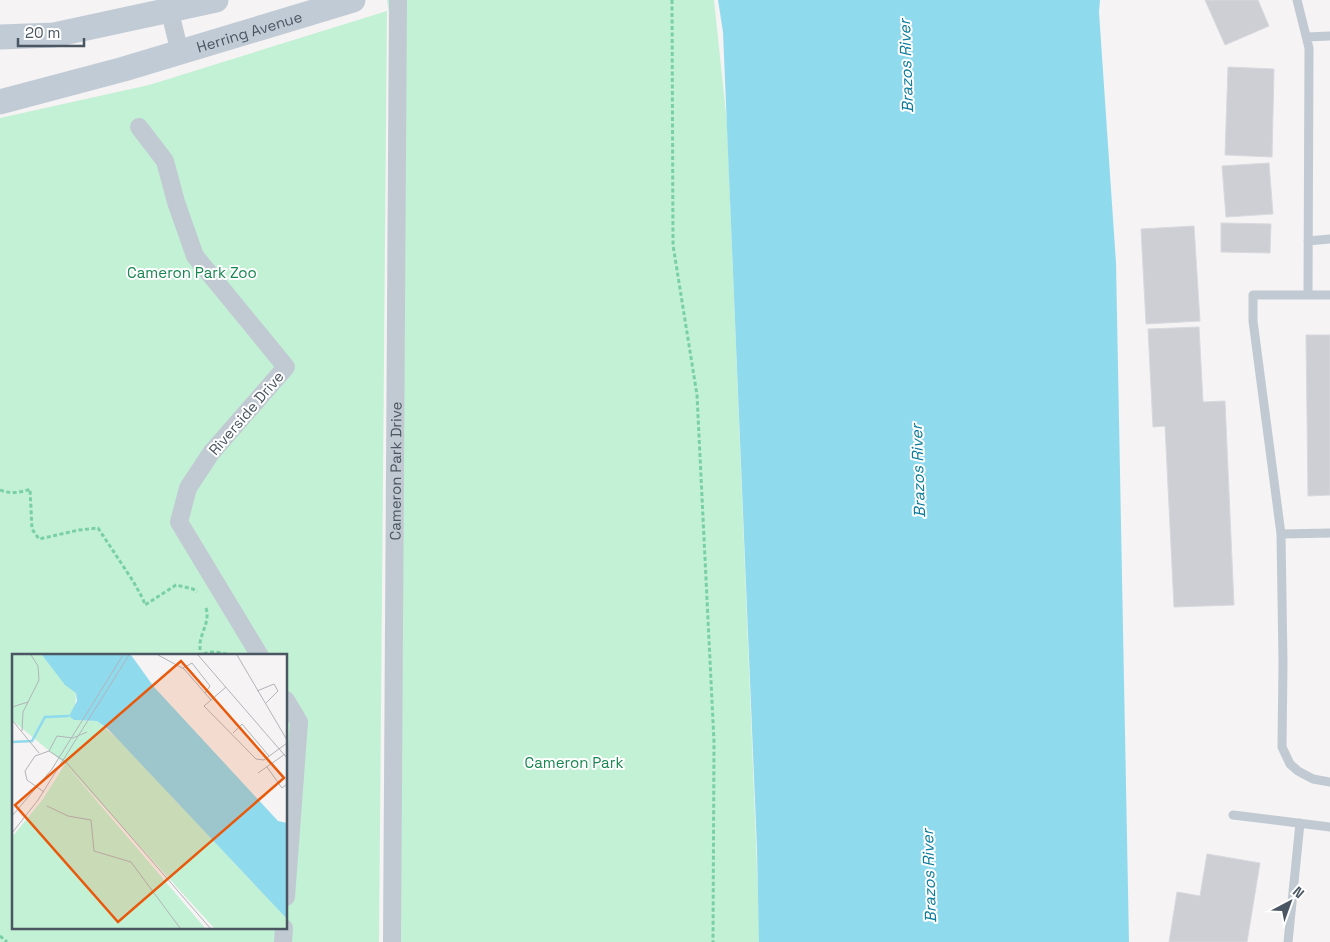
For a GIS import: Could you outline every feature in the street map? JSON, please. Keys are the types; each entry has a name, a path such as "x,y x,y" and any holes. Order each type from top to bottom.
{"main road":[{"path":"0,37 54,35 168,5 216,0"},
{"name":"Herring Avenue","path":"0,102 124,69 353,0"}],"street":[{"name":"Cameron Park Drive","path":"392,942 398,0"},
{"path":"168,5 180,52"},
{"name":"Riverside Drive","path":"139,127 164,161 195,256 286,367 210,453 188,488 179,522 259,654"},
{"path":"288,703 299,722 288,870"}],"lane":[{"path":"1297,0 1309,48 1308,295"},
{"path":"1307,37 1330,36"},
{"path":"1308,241 1330,239"},
{"path":"1330,296 1254,295 1254,321 1281,534 1282,747 1290,764 1298,771 1313,779 1330,782"},
{"path":"1281,534 1330,533"},
{"path":"1233,815 1330,826"},
{"path":"1288,942 1300,823"}],"path":[{"path":"672,0 673,245 697,395 714,742 713,942"},
{"path":"0,490 6,493 23,492 30,488 32,529 39,540 79,530 98,528 144,599 145,605 176,585 193,589 203,597"},
{"path":"200,654 200,642 206,627 208,614 206,606"},
{"path":"204,654 208,652 228,654"},
{"path":"0,936 7,942"}],"green space":[{"name":"Cameron Park","path":"387,0 714,0 727,123 760,942 395,942 398,69"},
{"name":"Cameron Park Zoo","path":"387,11 379,942 0,942 0,118 149,85"}],"water":[{"name":"Brazos River","path":"718,0 1100,0 1099,12 1116,263 1129,942 759,942 757,849 723,32"}],"building":[{"path":"1205,0 1258,0 1269,26 1225,45"},
{"path":"1228,67 1274,69 1272,157 1225,155"},
{"path":"1269,163 1273,214 1226,217 1222,166"},
{"path":"1221,223 1271,224 1270,253 1221,252"},
{"path":"1194,226 1200,321 1146,324 1141,229"},
{"path":"1199,327 1203,402 1225,401 1234,605 1174,607 1165,426 1153,427 1148,329"},
{"path":"1306,335 1330,335 1330,495 1308,496"},
{"path":"1207,854 1260,863 1247,942 1169,942 1177,892 1200,896"}]}
